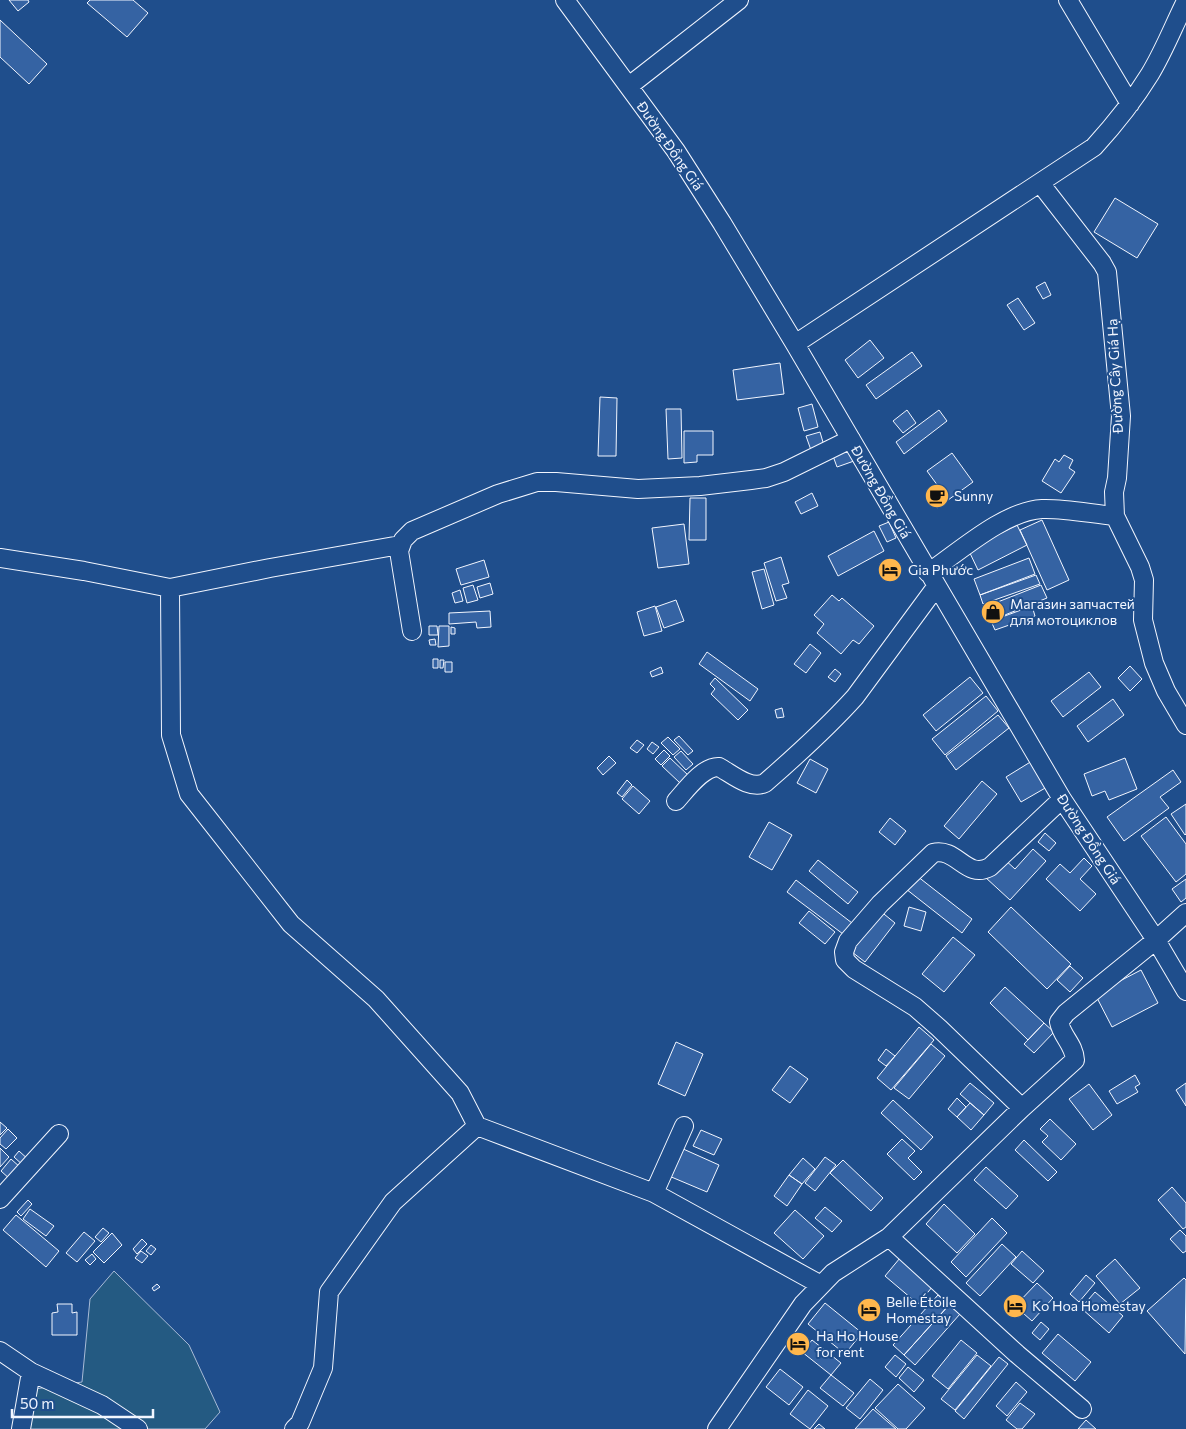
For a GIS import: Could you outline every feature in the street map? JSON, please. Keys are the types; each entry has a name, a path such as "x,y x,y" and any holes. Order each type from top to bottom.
{"street":[{"name":"Đường Đồng Giá","path":"565,0 676,151 712,207 795,344 1062,799 1156,940 1186,991"},
{"path":"629,86 739,0"},
{"path":"1068,0 1130,104"},
{"path":"795,344 1094,147 1113,127 1151,72 1186,1"},
{"name":"Đường Cây Giá Hạ","path":"1040,183 1107,272 1121,416 1117,478 1114,492 1115,516 1144,580 1143,620 1154,662 1166,691 1186,725"},
{"path":"412,631 399,551 403,540 412,530 498,494 537,482 657,488 700,486 766,478 784,472 850,439"},
{"path":"676,801 705,771 713,767 719,767 750,785 760,786 765,784 806,748 846,707 932,580 996,526 1019,514 1043,509 1115,516"},
{"path":"0,558 84,571 170,588 400,545"},
{"path":"170,588 171,736 189,794 291,924 376,999 460,1093 477,1126 654,1193 821,1285"},
{"path":"1022,1108 915,1007 854,969 845,960 844,952 848,941 880,904 933,853 947,853 971,869 983,871 990,867 1062,799"},
{"path":"717,1429 802,1304 834,1273 889,1237 1022,1108 1075,1060 1074,1050 1060,1029 1059,1022 1186,913"},
{"path":"294,1429 300,1423 322,1368 329,1292 393,1202 477,1126"},
{"path":"654,1193 684,1126"},
{"path":"0,1199 59,1134"},
{"path":"889,1237 1017,1354 1082,1409"},
{"path":"0,1350 31,1372 102,1405 138,1429"},
{"path":"21,1429 31,1372"}],"shaded area":[{"path":"114,1271 189,1345 220,1412 205,1429 25,1429 28,1390 82,1382 90,1299"}],"building":[{"path":"9,0 28,0 29,2 18,11"},
{"path":"90,0 133,0 148,13 127,37 87,3"},
{"path":"0,20 47,64 29,84 0,57"},
{"path":"1115,198 1158,224 1137,258 1094,232"},
{"path":"1045,282 1051,295 1043,299 1036,287"},
{"path":"1018,298 1035,323 1024,330 1007,305"},
{"path":"870,340 884,358 858,378 845,360"},
{"path":"912,352 922,366 876,399 866,385"},
{"path":"780,363 784,394 737,400 733,370"},
{"path":"600,397 617,398 616,456 598,456"},
{"path":"812,404 818,427 804,431 798,408"},
{"path":"666,409 681,409 682,458 668,459"},
{"path":"907,410 916,423 903,433 893,421"},
{"path":"939,410 947,421 904,454 896,442"},
{"path":"684,431 713,431 713,455 697,455 697,462 684,463"},
{"path":"820,432 825,449 812,453 806,436"},
{"path":"850,449 854,461 837,467 833,456"},
{"path":"952,453 973,482 937,508 928,494 938,486 927,471"},
{"path":"1064,455 1073,460 1069,468 1075,472 1061,493 1042,481 1055,459 1059,462"},
{"path":"812,493 818,506 801,514 795,502"},
{"path":"690,498 706,498 706,540 689,540"},
{"path":"1042,520 1069,580 1047,590 1020,530"},
{"path":"889,522 896,538 887,542 879,526"},
{"path":"684,524 689,564 658,568 652,528"},
{"path":"1017,525 1027,545 978,570 968,549"},
{"path":"874,531 884,551 838,576 828,556"},
{"path":"781,557 789,583 782,585 787,598 776,601 764,563"},
{"path":"1029,558 1035,574 980,595 974,579"},
{"path":"484,560 489,577 461,585 456,569"},
{"path":"764,569 774,605 762,609 752,572"},
{"path":"1036,575 1040,584 983,604 980,595"},
{"path":"490,583 493,594 480,598 477,587"},
{"path":"473,585 478,600 467,603 463,588"},
{"path":"1041,585 1047,598 990,621 985,607"},
{"path":"460,590 463,601 455,603 452,593"},
{"path":"832,595 839,601 842,598 874,626 859,644 853,640 841,654 817,633 824,624 814,615"},
{"path":"676,600 684,621 664,628 656,607"},
{"path":"655,606 662,631 644,636 637,612"},
{"path":"1032,606 1035,616 995,630 991,621"},
{"path":"490,611 491,627 477,628 476,622 449,624 449,613"},
{"path":"429,626 437,626 438,635 429,635"},
{"path":"439,626 449,626 449,646 438,647"},
{"path":"451,627 455,628 455,634 451,634"},
{"path":"435,639 436,645 430,645 429,640"},
{"path":"810,644 821,653 806,673 794,664"},
{"path":"707,652 758,689 750,701 699,664"},
{"path":"433,659 438,659 438,668 433,668"},
{"path":"440,660 444,660 443,668 440,668"},
{"path":"445,662 452,662 452,672 445,672"},
{"path":"1130,666 1142,679 1130,691 1118,678"},
{"path":"661,667 663,673 652,677 650,672"},
{"path":"835,669 841,674 835,682 828,677"},
{"path":"1089,672 1101,687 1063,717 1051,701"},
{"path":"970,677 983,693 936,731 923,715"},
{"path":"715,678 748,710 738,720 711,694 715,689 710,684"},
{"path":"986,696 998,711 945,755 932,739"},
{"path":"1113,699 1124,715 1088,742 1077,726"},
{"path":"782,708 784,717 777,718 775,710"},
{"path":"998,715 1009,728 956,770 946,756"},
{"path":"679,736 693,751 688,755 674,740"},
{"path":"668,737 680,749 673,755 661,743"},
{"path":"637,740 644,745 637,753 630,748"},
{"path":"652,742 659,747 653,754 647,749"},
{"path":"664,750 670,756 661,765 655,759"},
{"path":"681,751 693,764 686,770 674,757"},
{"path":"609,756 616,763 603,775 597,768"},
{"path":"670,758 688,775 680,783 662,766"},
{"path":"1125,758 1137,789 1109,800 1105,791 1092,796 1084,774"},
{"path":"810,759 828,769 816,793 797,783"},
{"path":"1032,761 1047,787 1021,802 1006,777"},
{"path":"1173,770 1181,782 1160,797 1169,808 1124,841 1107,817"},
{"path":"627,780 632,785 622,797 617,793"},
{"path":"982,781 997,794 959,839 944,826"},
{"path":"633,786 650,801 639,814 622,799"},
{"path":"1186,804 1186,834 1185,835 1171,814"},
{"path":"1166,817 1186,844 1186,874 1176,882 1141,836"},
{"path":"890,818 906,831 895,845 879,832"},
{"path":"769,822 792,835 772,870 749,857"},
{"path":"1045,833 1056,843 1049,851 1038,842"},
{"path":"1033,849 1046,861 1010,900 985,877 1003,858 1015,869"},
{"path":"1084,858 1092,866 1080,879 1096,894 1080,911 1046,879 1060,864 1070,873"},
{"path":"818,860 858,892 848,904 809,871"},
{"path":"917,876 972,919 962,933 906,889"},
{"path":"1186,879 1186,898 1181,902 1172,889"},
{"path":"796,880 852,923 843,934 787,892"},
{"path":"909,907 926,912 921,931 904,926"},
{"path":"1011,907 1071,964 1047,989 988,932"},
{"path":"879,910 895,923 865,962 848,949"},
{"path":"809,911 835,932 825,944 799,923"},
{"path":"953,937 975,955 944,992 922,974"},
{"path":"1070,966 1083,978 1070,992 1057,980"},
{"path":"1141,970 1158,1003 1112,1027 1095,994"},
{"path":"1005,987 1044,1023 1028,1040 990,1003"},
{"path":"1044,1023 1054,1032 1034,1053 1024,1044"},
{"path":"919,1027 934,1040 891,1090 877,1078"},
{"path":"676,1042 703,1054 685,1096 658,1084"},
{"path":"931,1044 945,1056 909,1099 894,1088"},
{"path":"886,1049 895,1056 886,1066 878,1060"},
{"path":"790,1066 808,1079 790,1103 772,1090"},
{"path":"1135,1075 1140,1084 1135,1087 1138,1092 1117,1104 1109,1091"},
{"path":"970,1083 994,1103 984,1115 960,1094"},
{"path":"1186,1083 1186,1106 1176,1090"},
{"path":"1089,1084 1112,1115 1093,1130 1069,1099"},
{"path":"957,1098 966,1107 957,1117 948,1109"},
{"path":"893,1100 933,1137 921,1150 881,1113"},
{"path":"970,1103 984,1115 971,1130 957,1117"},
{"path":"1050,1119 1076,1144 1061,1160 1042,1142 1048,1136 1040,1129"},
{"path":"0,1122 7,1128 0,1135"},
{"path":"8,1129 17,1138 6,1149 0,1144 0,1138"},
{"path":"701,1130 722,1139 714,1155 693,1146"},
{"path":"902,1139 915,1151 908,1158 922,1172 914,1180 887,1154"},
{"path":"1024,1140 1057,1172 1048,1181 1015,1150"},
{"path":"0,1148 9,1157 0,1167"},
{"path":"681,1148 719,1165 707,1192 669,1176"},
{"path":"19,1151 30,1161 25,1167 14,1157"},
{"path":"825,1157 836,1165 815,1191 805,1183"},
{"path":"803,1158 815,1169 802,1184 789,1175"},
{"path":"11,1159 21,1168 11,1180 1,1171"},
{"path":"843,1160 883,1198 871,1211 830,1173"},
{"path":"986,1167 1018,1196 1006,1209 974,1180"},
{"path":"789,1175 802,1184 787,1206 774,1196"},
{"path":"1172,1187 1186,1203 1186,1227 1183,1229 1158,1200"},
{"path":"28,1200 32,1204 21,1216 17,1212"},
{"path":"944,1204 975,1234 957,1253 926,1224"},
{"path":"825,1207 842,1221 832,1232 815,1218"},
{"path":"30,1209 54,1226 46,1236 23,1219"},
{"path":"795,1210 824,1236 803,1259 774,1233"},
{"path":"16,1215 59,1251 46,1267 3,1230"},
{"path":"992,1218 1007,1233 966,1277 951,1262"},
{"path":"103,1228 109,1233 101,1242 95,1237"},
{"path":"1180,1230 1186,1236 1186,1251 1183,1253 1170,1239"},
{"path":"84,1232 95,1241 77,1262 66,1253"},
{"path":"112,1233 122,1245 104,1263 93,1252"},
{"path":"142,1239 147,1244 137,1254 133,1249"},
{"path":"1002,1244 1016,1257 980,1296 966,1283"},
{"path":"151,1245 156,1249 151,1255 146,1251"},
{"path":"141,1251 148,1256 142,1263 135,1258"},
{"path":"1022,1251 1044,1271 1033,1283 1011,1264"},
{"path":"92,1254 96,1259 90,1265 85,1260"},
{"path":"900,1258 933,1286 918,1304 885,1276"},
{"path":"1115,1259 1140,1288 1120,1304 1096,1276"},
{"path":"1086,1275 1095,1283 1079,1302 1070,1294"},
{"path":"1184,1278 1186,1280 1185,1354 1147,1311"},
{"path":"1037,1283 1053,1298 1032,1321 1015,1306"},
{"path":"157,1284 160,1287 154,1291 152,1288"},
{"path":"1095,1292 1123,1316 1109,1333 1081,1308"},
{"path":"938,1295 949,1305 904,1355 893,1345"},
{"path":"825,1303 862,1333 845,1354 808,1324"},
{"path":"57,1304 72,1304 72,1313 77,1312 77,1335 52,1335 52,1313 58,1312"},
{"path":"949,1305 960,1314 915,1365 904,1355"},
{"path":"1041,1322 1049,1329 1040,1340 1032,1333"},
{"path":"1058,1334 1091,1362 1075,1381 1042,1353"},
{"path":"812,1340 841,1363 831,1375 802,1352"},
{"path":"961,1340 977,1353 948,1389 932,1376"},
{"path":"895,1355 906,1364 896,1377 885,1367"},
{"path":"977,1355 991,1366 955,1410 941,1399"},
{"path":"999,1357 1008,1364 964,1419 955,1411"},
{"path":"908,1367 924,1380 914,1392 899,1378"},
{"path":"780,1369 803,1387 789,1405 766,1387"},
{"path":"831,1375 854,1393 843,1406 820,1388"},
{"path":"870,1379 883,1390 860,1419 846,1408"},
{"path":"1016,1382 1027,1392 1007,1416 996,1406"},
{"path":"898,1384 925,1408 906,1429 898,1429 875,1408"},
{"path":"808,1390 828,1406 810,1429 790,1414"},
{"path":"1020,1403 1035,1414 1022,1429 1017,1429 1006,1420"},
{"path":"873,1409 896,1429 855,1429"},
{"path":"1086,1420 1096,1429 1078,1429"},
{"path":"819,1424 825,1429 814,1429"}],"place":[{"name":"Sunny","path":"937,496"},
{"name":"Gia Phước","path":"890,570"},
{"name":"Магазин запчастей для мотоциклов","path":"993,612"},
{"name":"Ko Hoa Homestay","path":"1015,1306"},
{"name":"Belle Étoile Homestay","path":"869,1310"},
{"name":"Ha Ho House for rent","path":"798,1344"}]}
